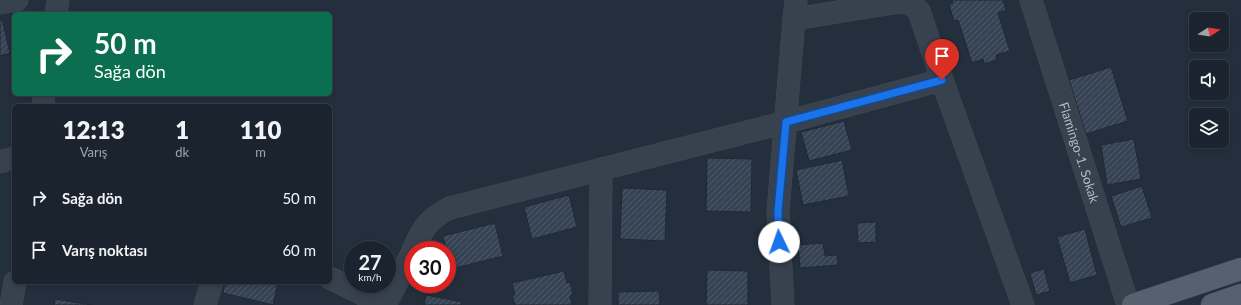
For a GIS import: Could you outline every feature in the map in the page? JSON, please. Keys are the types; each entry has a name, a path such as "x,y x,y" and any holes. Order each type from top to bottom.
{"main road":[{"path":"1133,305 1241,269"},
{"path":"1212,305 1241,296"}],"street":[{"path":"0,3 17,0"},
{"path":"56,12 58,0"},
{"name":"Flamingo-1. Sokak","path":"1031,0 1128,305"},
{"path":"783,305 778,211 795,9 900,2 910,4 919,11 942,80 1024,305"},
{"path":"417,241 419,235 430,221 439,213 450,208 786,122 942,80"},
{"path":"0,162 12,159"},
{"path":"600,305 601,169"},
{"path":"385,305 404,268"},
{"path":"332,279 372,299 379,305"},
{"path":"11,305 15,284"},
{"path":"205,305 211,284"}],"building":[{"path":"952,0 1003,0 1006,10 998,13 1010,51 996,55 997,60 984,64 983,59 972,63 958,20 954,21 949,5 953,3"},
{"path":"22,6 24,12 12,12 12,14 11,9"},
{"path":"2,19 10,53 0,56 0,20"},
{"path":"1111,67 1128,121 1086,134 1069,80"},
{"path":"844,121 852,150 809,161 801,132"},
{"path":"1134,139 1141,179 1107,185 1101,145"},
{"path":"707,158 752,159 751,212 706,211"},
{"path":"842,160 849,196 803,205 796,170"},
{"path":"1142,186 1152,218 1121,227 1111,196"},
{"path":"622,188 667,190 665,241 620,239"},
{"path":"569,195 577,227 532,239 524,207"},
{"path":"876,222 876,242 858,243 857,223"},
{"path":"495,223 503,256 456,268 456,241 444,241 443,236"},
{"path":"1085,229 1097,275 1070,283 1057,237"},
{"path":"823,243 825,256 837,255 838,265 800,268 798,245"},
{"path":"1044,269 1050,291 1036,295 1030,273"},
{"path":"707,270 748,271 748,305 706,305"},
{"path":"564,271 567,283 570,282 573,295 570,296 572,305 515,305 512,295 515,295 512,283"},
{"path":"225,284 278,284 273,305 223,293"},
{"path":"659,291 660,305 618,305 618,292"},
{"path":"426,295 462,302 461,305 424,305"},
{"path":"55,299 92,305 54,305"}],"route":[{"path":"779,242 778,211 786,122 942,80"}]}
